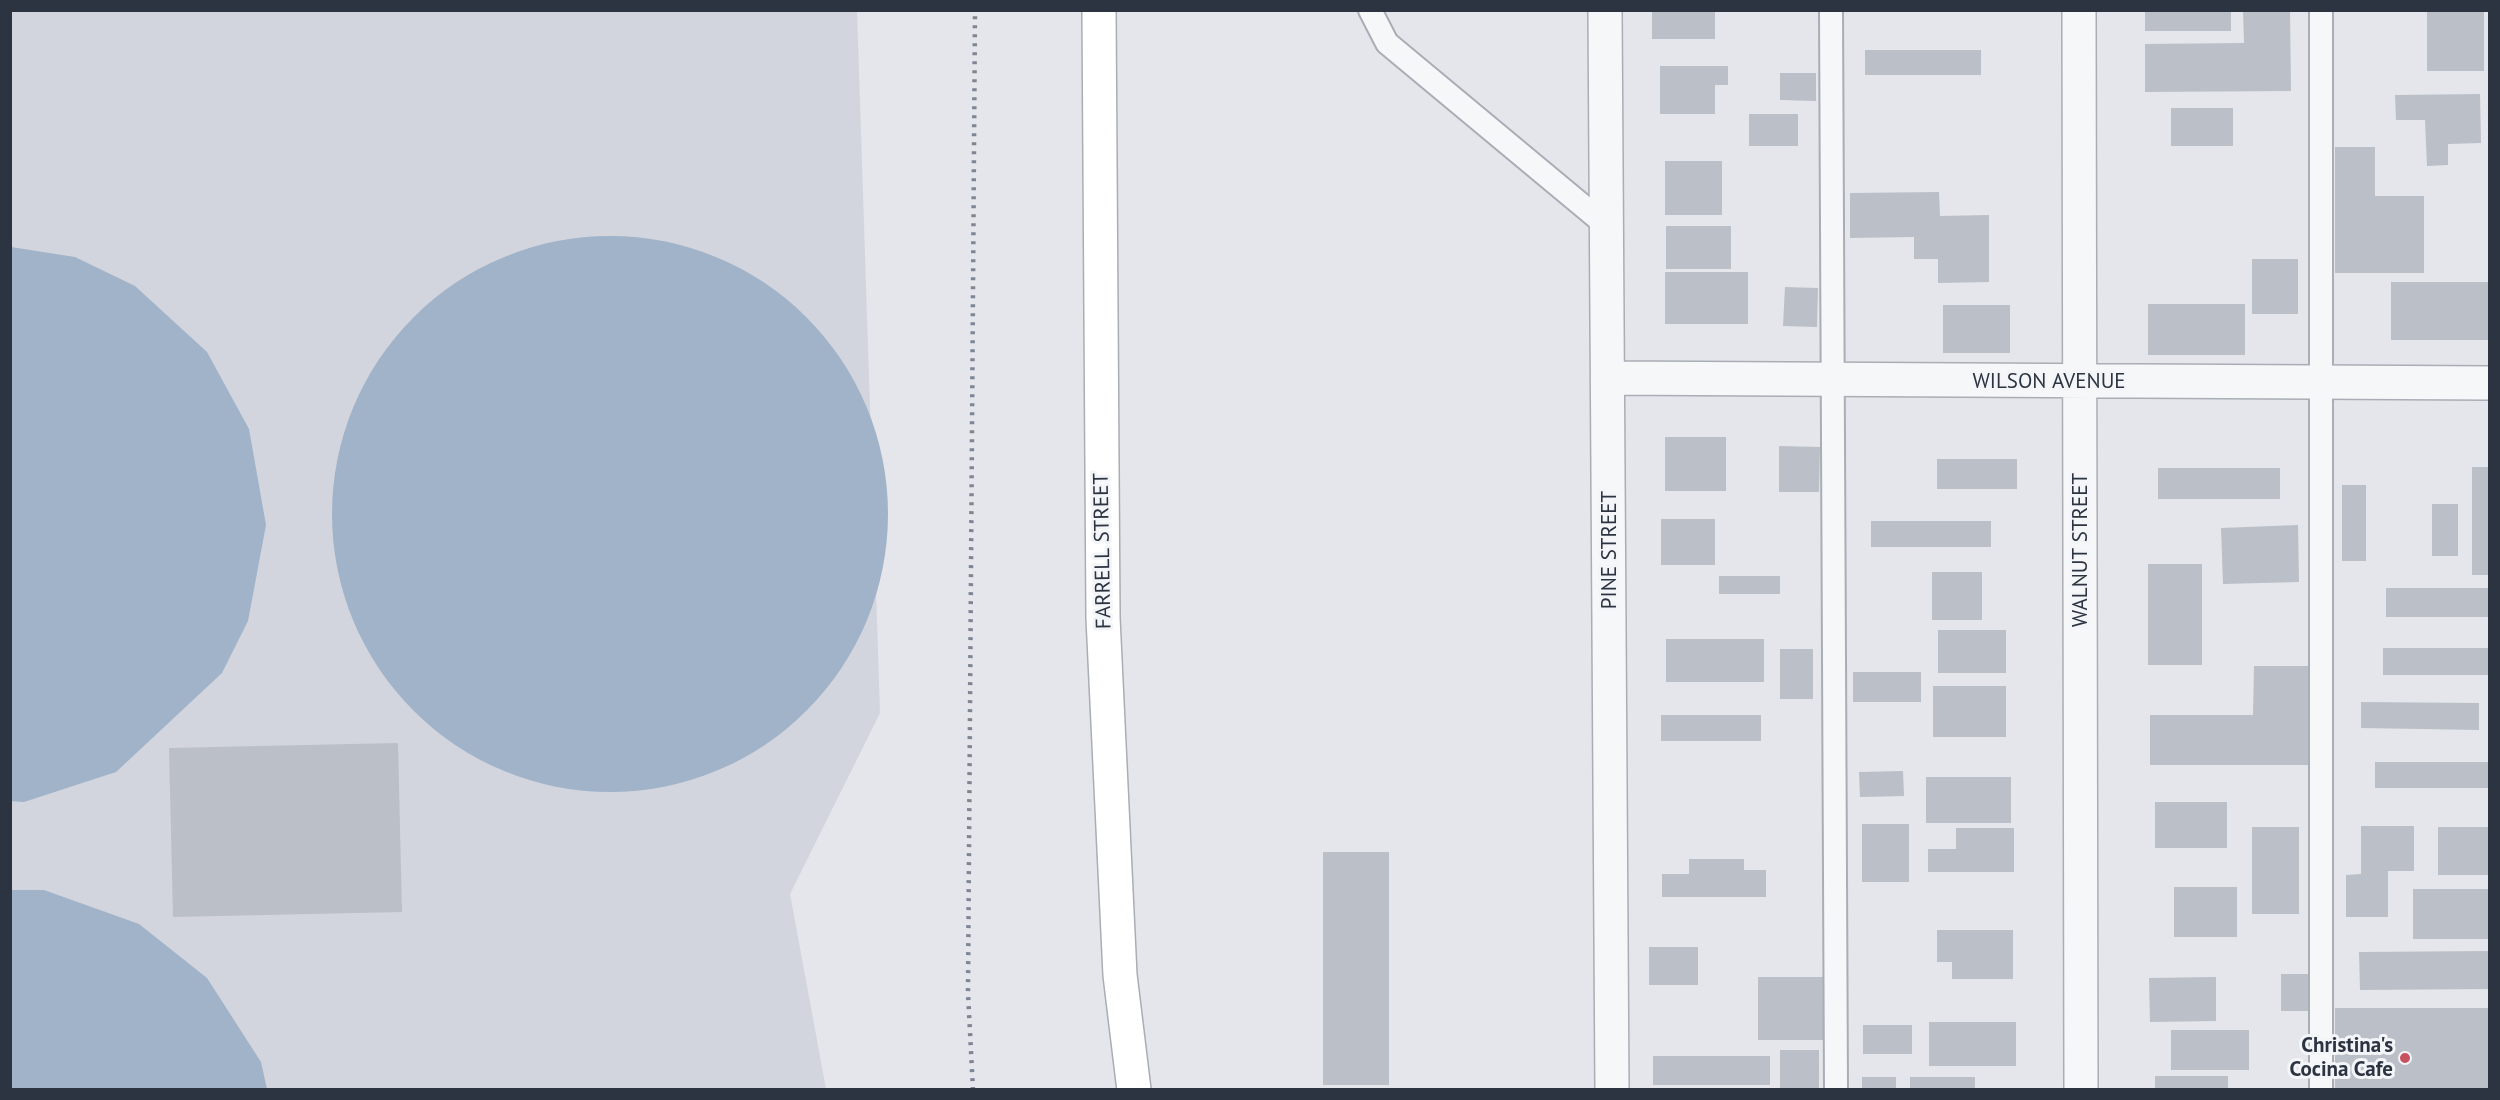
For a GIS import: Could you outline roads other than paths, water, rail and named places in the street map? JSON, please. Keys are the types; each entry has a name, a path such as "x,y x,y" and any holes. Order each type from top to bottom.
{"main road":[{"name":"FARRELL STREET","path":"1099,10 1102,618 1120,975 1134,1089"}],"street":[{"name":"PINE STREET","path":"1605,10 1612,1089"},
{"name":"WALNUT STREET","path":"2079,10 2082,382 2081,1089"},
{"name":"WILSON AVENUE","path":"1609,378 2490,383"}],"lane":[{"path":"1370,10 1387,43 1607,226"},
{"path":"1831,10 1836,1089"},
{"path":"2321,10 2321,1089"}],"water":[{"path":"610,236 664,241 716,257 765,283 807,317 841,359 867,408 883,460 888,514 883,568 867,620 841,669 807,711 765,745 716,771 664,787 610,792 556,787 504,771 455,745 413,711 379,669 353,620 337,568 332,514 337,460 353,408 379,359 413,317 455,283 504,257 556,241"},
{"path":"11,247 75,257 135,286 207,352 249,429 266,525 248,621 222,673 116,772 24,802 10,801"},
{"path":"11,890 44,890 139,924 207,978 261,1062 267,1089 11,1089"}],"railway":[{"path":"973,1090 968,993 975,10"}],"place":[{"name":"Christina's Cocina Cafe","path":"2405,1058"}]}
